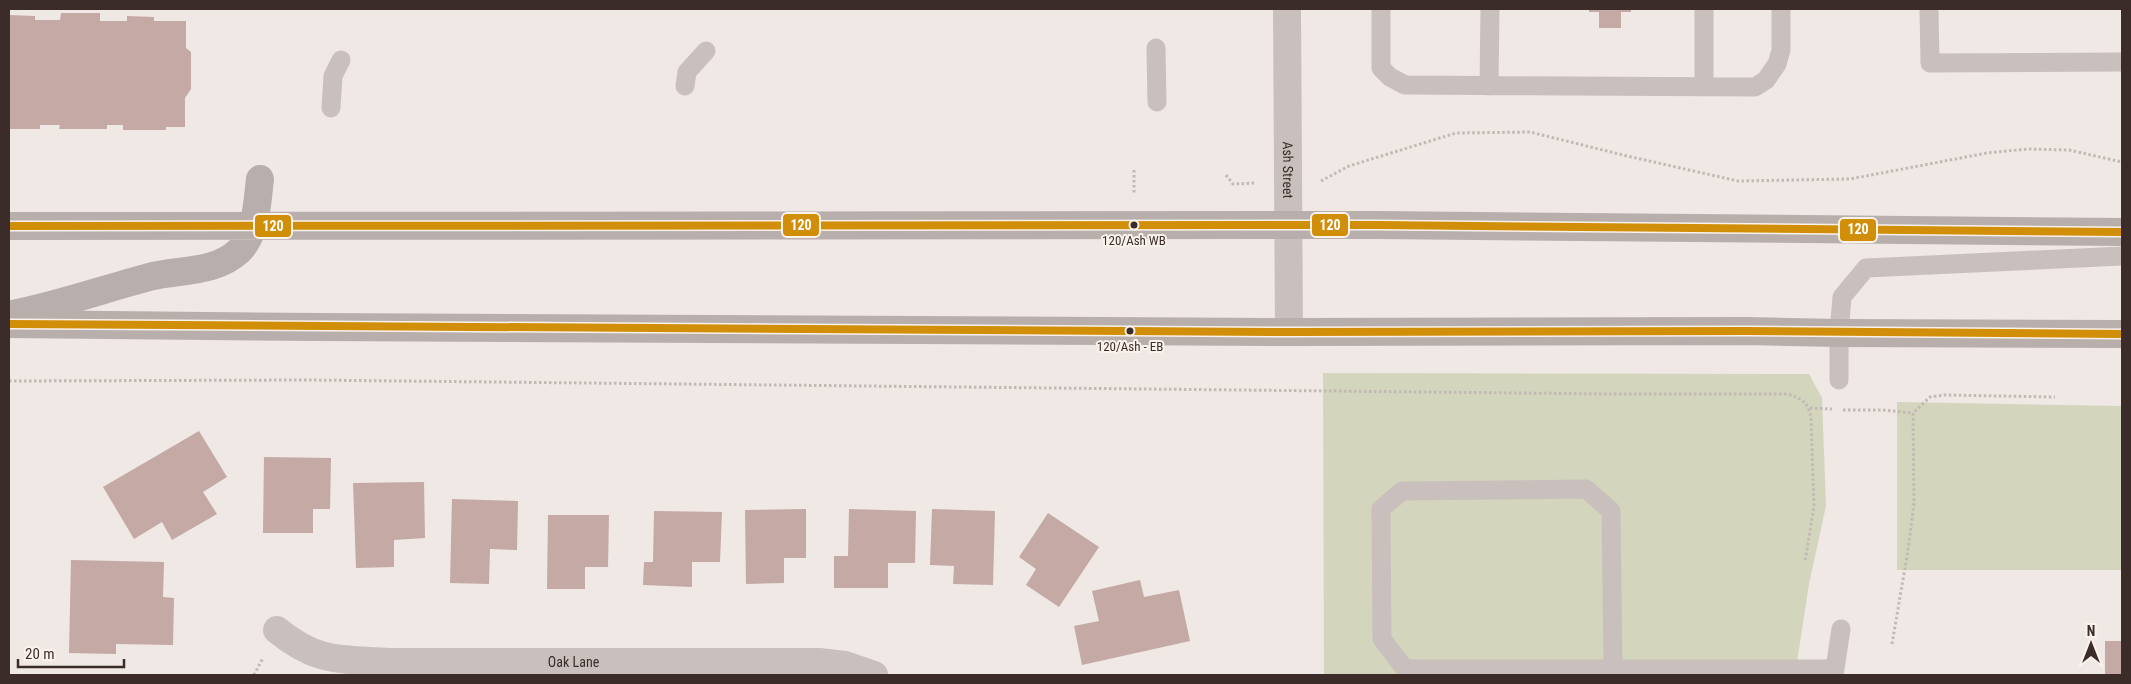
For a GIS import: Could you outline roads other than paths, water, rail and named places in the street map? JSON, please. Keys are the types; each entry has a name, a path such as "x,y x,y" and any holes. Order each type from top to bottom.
{"main road":[{"path":"9,315 152,276 192,271 222,263 240,250 253,226 260,179"},
{"path":"9,226 1377,225 2122,232"},
{"path":"9,324 1289,332 1736,331 1839,334 2122,334"}],"street":[{"name":"Ash Street","path":"1287,9 1289,332"},
{"name":"Oak Lane","path":"277,630 295,644 314,654 333,659 389,662 819,662 845,665 874,675"}],"lane":[{"path":"1381,9 1381,68 1390,77 1405,85 1704,87 1755,87 1766,80 1778,64 1781,50 1781,9"},
{"path":"1489,86 1490,9"},
{"path":"1704,9 1704,87"},
{"path":"1929,9 1930,63 2122,62"},
{"path":"1156,48 1157,102"},
{"path":"685,86 687,72 706,51"},
{"path":"331,108 333,76 341,60"},
{"path":"1840,380 1839,334 1842,297 1866,268 2122,256"},
{"path":"1613,668 1611,511 1586,489 1402,491 1381,509 1382,639 1405,669 1613,668 1834,672 1841,628"}],"place":[{"name":"120/Ash WB","path":"1134,225"},
{"name":"120/Ash - EB","path":"1130,331"}]}
